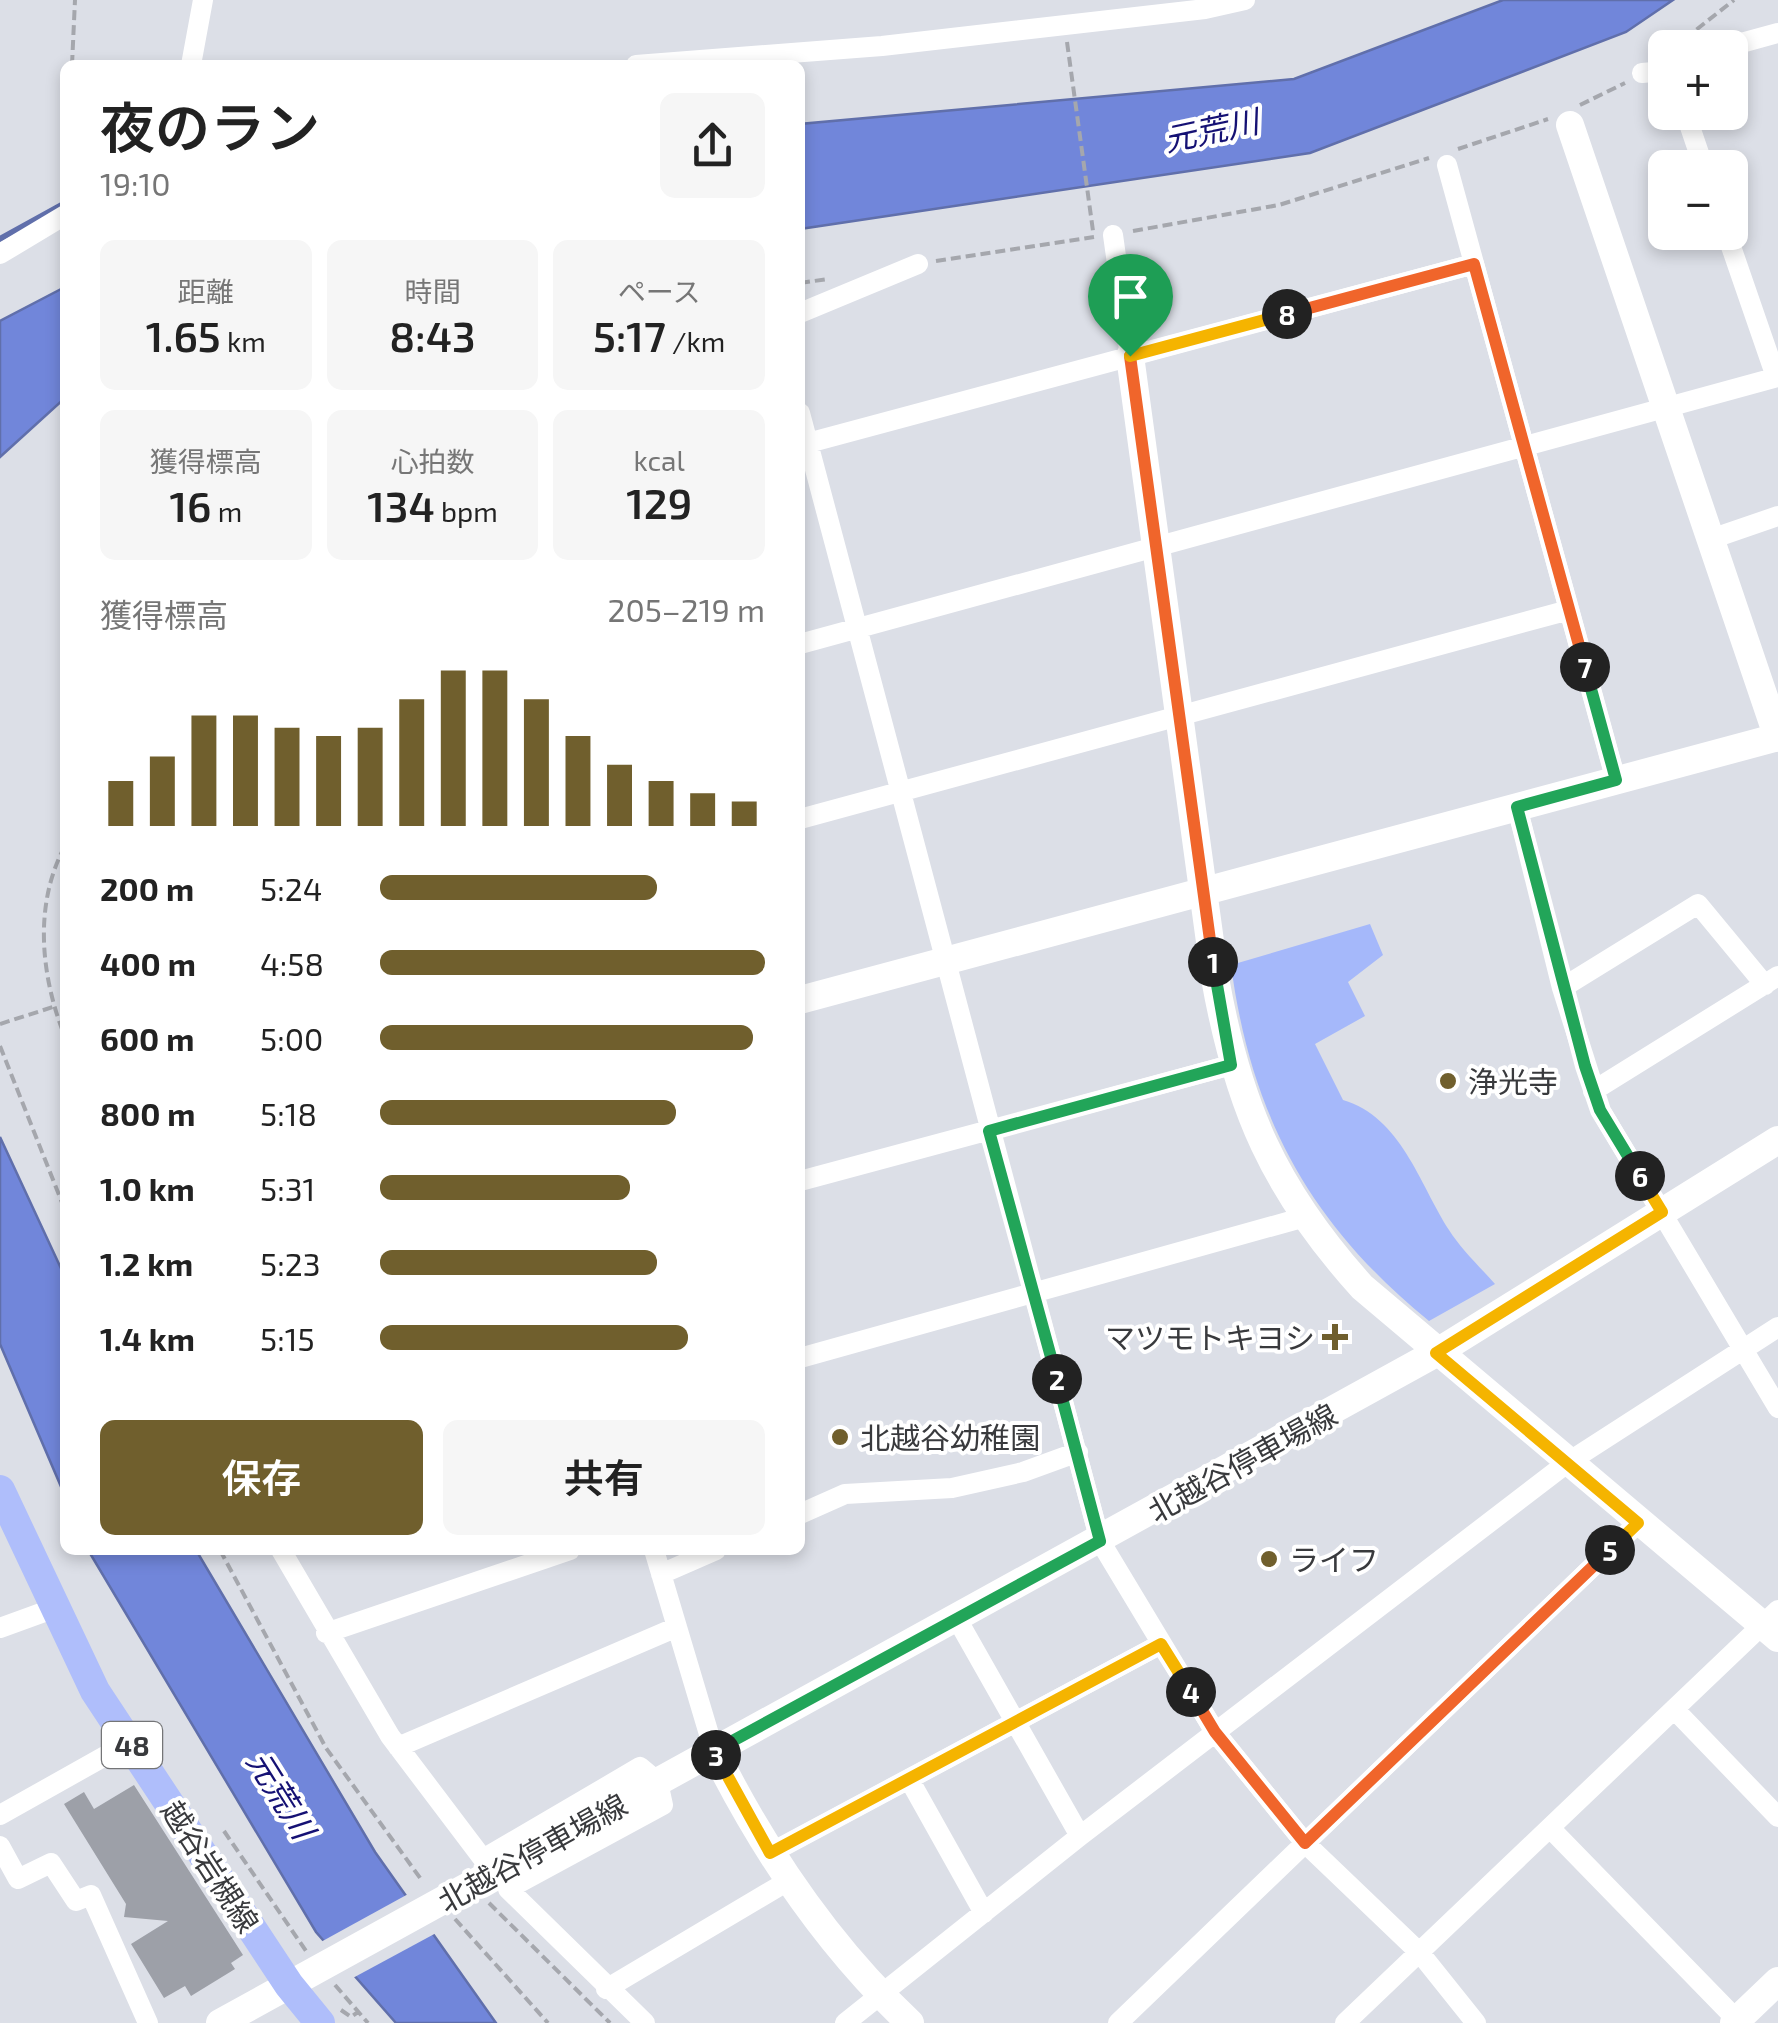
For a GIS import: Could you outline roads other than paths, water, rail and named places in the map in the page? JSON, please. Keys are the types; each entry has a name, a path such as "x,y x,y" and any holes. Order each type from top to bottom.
{"main road":[{"name":"越谷岩槻線","path":"0,1490 95,1691 308,1973 320,2023"}],"street":[{"path":"192,60 202,0"},
{"path":"701,60 882,46 1171,6 1245,0"},
{"path":"1748,41 1778,33"},
{"path":"1642,73 1648,72"},
{"path":"805,999 1778,738 1566,116"},
{"path":"1447,165 1616,780"},
{"path":"0,254 60,218"},
{"path":"1103,233 1130,356 1231,1065 1264,1150 1305,1218 1362,1287 1638,1523 1773,1624 1674,1709 1344,2023"},
{"path":"805,643 1777,377 1732,250"},
{"path":"805,311 918,264"},
{"path":"808,443 1474,264"},
{"path":"805,432 810,494 857,629 1100,1541 1215,1732 1305,1843 1420,1953 1476,2023"},
{"path":"1710,540 1778,516"},
{"path":"805,819 1569,610"},
{"path":"1517,807 1562,988 1594,1091 1778,1408"},
{"path":"1562,988 1698,904 1772,980 1594,1091"},
{"path":"805,1180 1231,1065"},
{"name":"北越谷停車場線","path":"220,2023 1436,1353 1778,1140"},
{"path":"805,1357 1305,1218"},
{"path":"845,2023 1080,1836 1567,1463 1778,1327"},
{"path":"805,1512 844,1494 952,1488 1023,1472 1078,1452"},
{"path":"1118,2023 1638,1523"},
{"path":"284,1555 326,1633 398,1747 483,1859 640,1768 658,1782 662,1805 508,1889 645,2023"},
{"path":"326,1633 555,1555"},
{"path":"655,1555 714,1751 788,1880 833,1942 910,2023"},
{"path":"661,1574 705,1555"},
{"path":"0,1628 54,1608"},
{"path":"957,1619 1080,1836"},
{"path":"398,1747 677,1626"},
{"path":"770,1853 1161,1644"},
{"path":"1674,1709 1778,1817"},
{"path":"0,1815 130,1742"},
{"path":"909,1779 984,1913"},
{"path":"1550,1828 1736,2022 1778,1981"},
{"path":"0,1846 18,1880 51,1863 76,1901 91,1895 148,2023"},
{"path":"606,1989 788,1880"}],"water":[{"name":"元荒川","path":"1503,0 1673,0 1626,32 1310,153 805,228 805,124 1294,79"},
{"path":"60,290 60,403 0,457 0,321"},
{"path":"0,1137 60,1266 60,1484 0,1344"},
{"name":"元荒川","path":"91,1555 199,1555 375,1852 496,2023 396,2023 316,1932"}],"waterway":[{"path":"0,239 60,206"}],"place":[{"name":"浄光寺","path":"1448,1081"},
{"name":"マツモトキヨシ","path":"1335,1337"},
{"name":"北越谷幼稚園","path":"840,1437"},
{"name":"ライフ","path":"1269,1559"}]}
